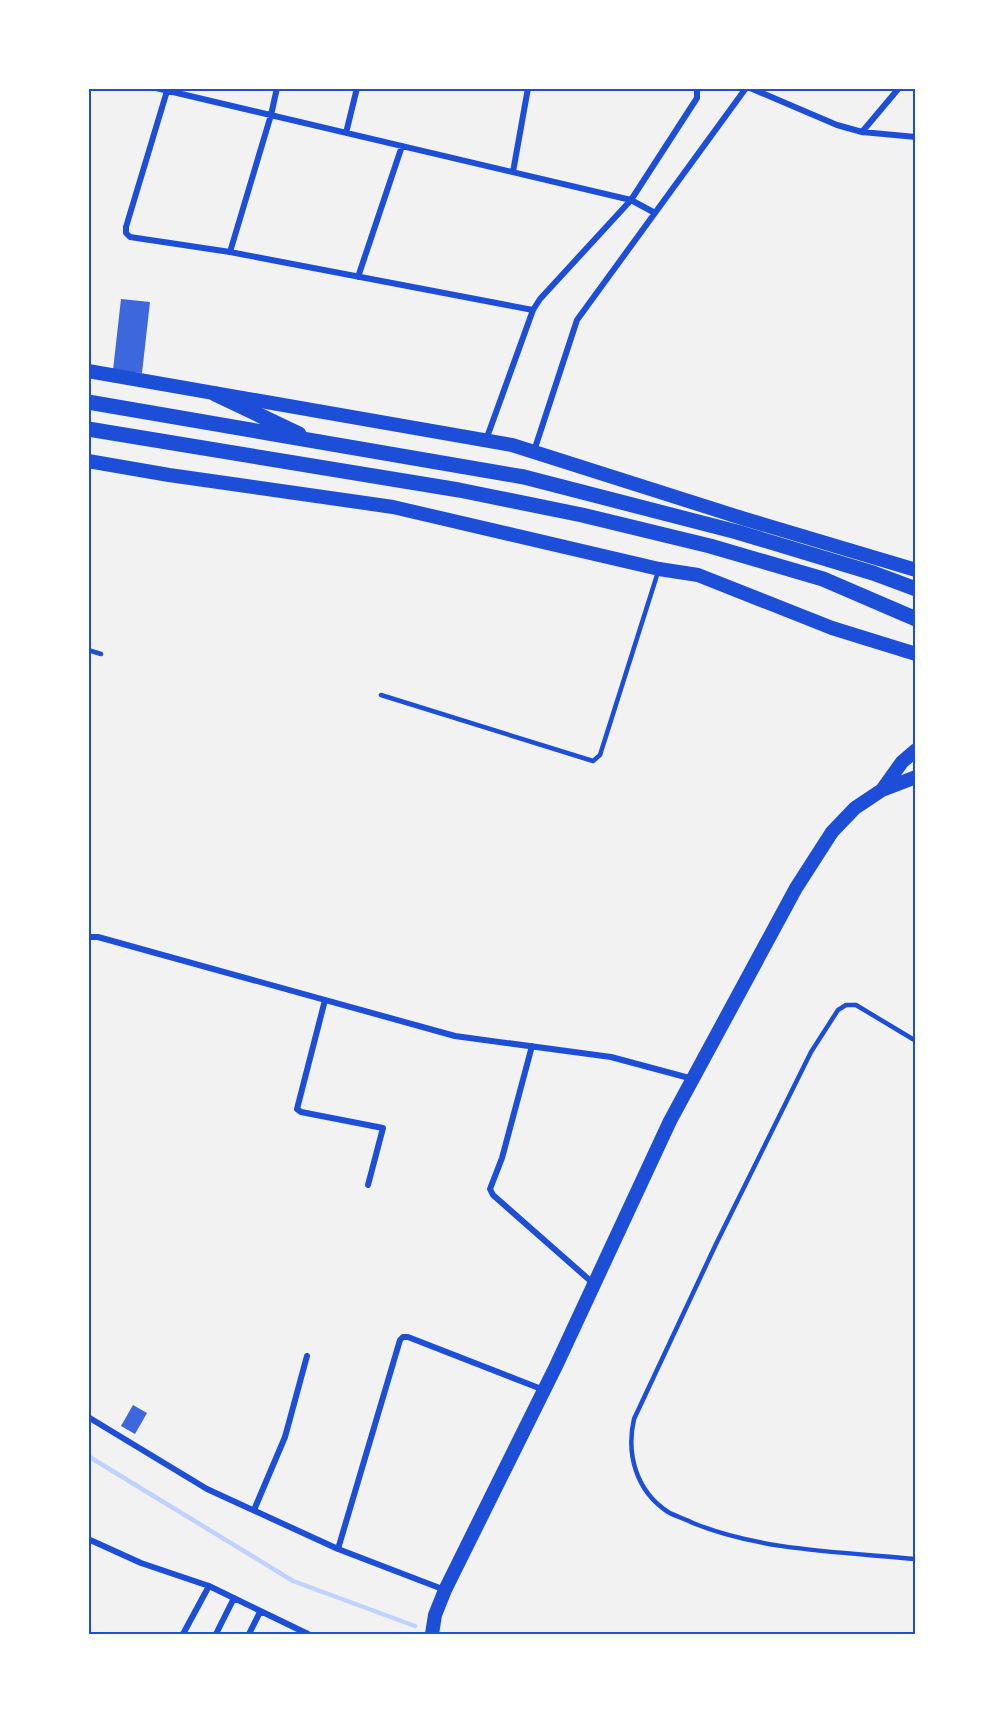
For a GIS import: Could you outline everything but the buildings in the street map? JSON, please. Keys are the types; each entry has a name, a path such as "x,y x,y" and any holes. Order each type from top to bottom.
{"highway":[{"path":"215,394 317,442"},
{"path":"88,402 524,477 737,532 873,573 915,589"},
{"path":"88,429 459,490 582,515 710,546 823,579 913,618"}],"main road":[{"path":"88,371 486,440 534,451 745,519 915,570"},
{"path":"88,461 169,476 393,507 659,569 698,575 832,628 915,654"},
{"path":"882,790 902,762 915,750"},
{"path":"432,1635 435,1615 446,1590 544,1390 670,1121 796,888 832,832 855,808 882,790 915,777"}],"street":[{"path":"156,88 631,200 655,213"},
{"path":"192,97 194,88"},
{"path":"230,252 277,88"},
{"path":"346,133 357,88"},
{"path":"513,172 528,88"},
{"path":"486,440 533,310 631,200 697,98 697,88"},
{"path":"534,451 577,320 748,88 862,132 915,137"},
{"path":"862,132 899,88"},
{"path":"167,91 126,227 126,233 130,237 230,252 533,310"},
{"path":"357,277 402,146"},
{"path":"88,937 98,937 455,1036 610,1057 693,1079"},
{"path":"325,1000 297,1109 301,1112 383,1128 368,1185"},
{"path":"532,1046 502,1158 490,1189 493,1195 530,1229 594,1284"},
{"path":"338,1549 400,1340 403,1337 544,1390"},
{"path":"254,1510 285,1437 308,1356"},
{"path":"88,1417 207,1489 338,1549 446,1590"},
{"path":"88,1539 141,1563 209,1586 308,1635"},
{"path":"183,1635 209,1586"},
{"path":"216,1635 234,1599"},
{"path":"249,1635 260,1612"}],"lane":[{"path":"381,695 593,760 600,754 659,569"},
{"path":"88,650 101,654"},
{"path":"915,1041 856,1005 846,1005 838,1010 811,1052 716,1244 634,1419 631,1431 636,1477 651,1497 668,1512 704,1527 749,1540 915,1559"}],"waterway":[{"path":"88,1456 293,1581 415,1626"}]}
